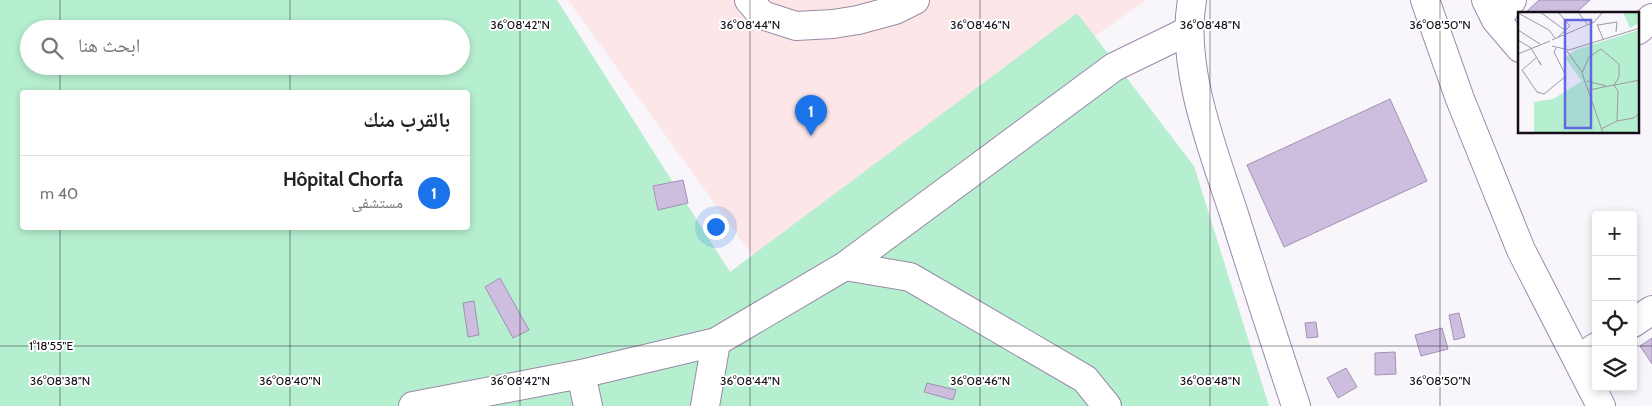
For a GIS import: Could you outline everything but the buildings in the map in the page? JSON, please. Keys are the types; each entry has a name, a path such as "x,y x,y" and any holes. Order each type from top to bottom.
{"main road":[{"path":"749,0 762,15 796,26 833,24 858,20 895,10 915,0"},
{"path":"1192,0 1188,31 1192,64 1209,136 1296,406"},
{"path":"1425,0 1460,99 1521,250 1587,353 1601,406"},
{"path":"1498,7 1518,44"},
{"path":"1640,28 1652,18"},
{"path":"413,406 581,374 716,342 845,266 1114,67 1188,31"},
{"path":"845,266 910,277 1085,379 1107,406"},
{"path":"1637,319 1652,310"},
{"path":"705,406 716,342"},
{"path":"581,374 588,406"}],"shaded area":[{"path":"568,0 1146,0 764,272"}],"green space":[{"path":"0,0 557,0 730,272 1077,13 1194,166 1269,406 0,406"}],"place":[{"name":"Hôpital Chorfa","path":"811,136"}]}
